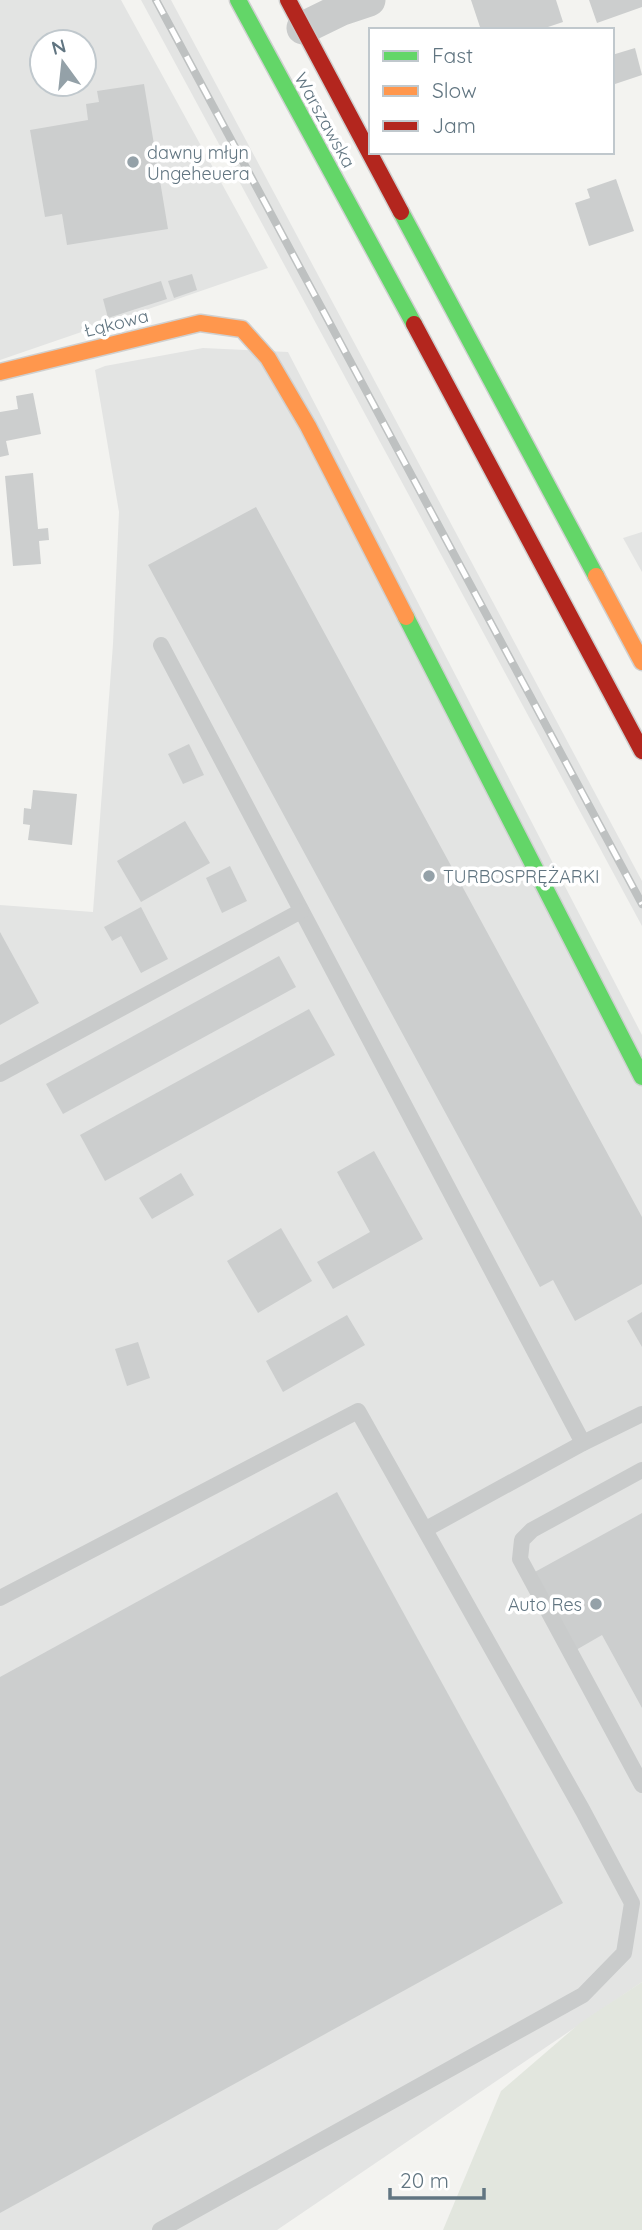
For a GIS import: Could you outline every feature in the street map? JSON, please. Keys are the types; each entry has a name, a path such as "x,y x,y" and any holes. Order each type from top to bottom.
{"main road":[{"name":"Warszawska","path":"237,0 379,258 642,751"},
{"name":"Warszawska","path":"295,14 369,154"},
{"name":"Warszawska","path":"369,154 640,653"},
{"name":"Łąkowa","path":"0,372 201,323 242,329 268,358 308,426 642,1077"}],"street":[{"path":"295,14 342,9 369,0"}],"lane":[{"path":"161,645 583,1443"},
{"path":"0,1074 301,911"},
{"path":"0,1579 4,1596 358,1411 632,1903 624,1953 583,1994 160,2230"},
{"path":"426,1529 583,1443 642,1414"},
{"path":"642,1470 532,1530 522,1540 520,1559 642,1785"}],"shaded area":[{"path":"0,0 121,0 268,268 0,360"},
{"path":"141,0 171,0 642,881 642,926"},
{"path":"203,348 288,352 642,1035 642,1982 277,2230 0,2230 0,905 93,912 113,644 119,512 95,370"},
{"path":"642,532 642,572 623,538"},
{"path":"642,1982 642,2230 443,2230 501,2091 580,2023"}],"building":[{"path":"471,0 556,0 563,22 545,28 480,28"},
{"path":"589,0 642,0 642,7 597,23"},
{"path":"635,48 642,75 614,84 614,54"},
{"path":"144,84 168,229 67,245 62,214 45,217 30,130 88,120 86,104 99,102 98,91"},
{"path":"616,179 634,231 589,246 575,203 590,198 587,189"},
{"path":"192,274 197,290 174,298 168,281"},
{"path":"161,281 167,299 108,318 103,299"},
{"path":"33,393 41,434 6,441 9,455 0,457 0,412 18,409 16,396"},
{"path":"33,473 38,529 48,528 49,540 39,541 41,564 13,566 5,476"},
{"path":"256,507 642,1217 642,1284 575,1321 553,1280 540,1287 148,565"},
{"path":"189,744 204,775 183,784 168,754"},
{"path":"33,790 77,794 72,845 28,840 30,825 23,824 24,808 31,809"},
{"path":"185,821 210,863 141,902 117,861"},
{"path":"230,866 247,901 222,913 206,878"},
{"path":"141,907 168,959 141,973 121,936 112,941 104,927"},
{"path":"0,932 39,1003 0,1025"},
{"path":"279,956 296,987 63,1114 46,1084"},
{"path":"309,1009 335,1055 105,1181 80,1135"},
{"path":"374,1151 423,1239 333,1289 317,1262 370,1232 337,1172"},
{"path":"181,1173 194,1195 152,1219 139,1198"},
{"path":"281,1228 312,1281 258,1313 227,1261"},
{"path":"642,1312 642,1347 627,1321"},
{"path":"347,1315 365,1345 283,1392 266,1361"},
{"path":"138,1342 150,1378 127,1386 115,1349"},
{"path":"337,1492 563,1903 0,2213 0,1677"},
{"name":"Auto Res","path":"642,1513 642,1708 602,1635 576,1650 533,1573"}],"railway":[{"path":"156,0 642,904"}],"traffic: fast":[{"path":"238,0 414,324"},
{"path":"401,212 596,576"},
{"path":"406,617 642,1077"}],"traffic: slow":[{"path":"0,372 200,323 242,329 268,358 308,426 406,617"},
{"path":"596,576 642,662"}],"traffic: jam":[{"path":"288,0 369,152"},
{"path":"370,154 401,212"},
{"path":"414,324 642,751"}],"place":[{"name":"dawny młyn Ungeheuera","path":"133,162"},
{"name":"TURBOSPRĘŻARKI","path":"429,876"},
{"name":"Auto Res","path":"596,1604"}]}
